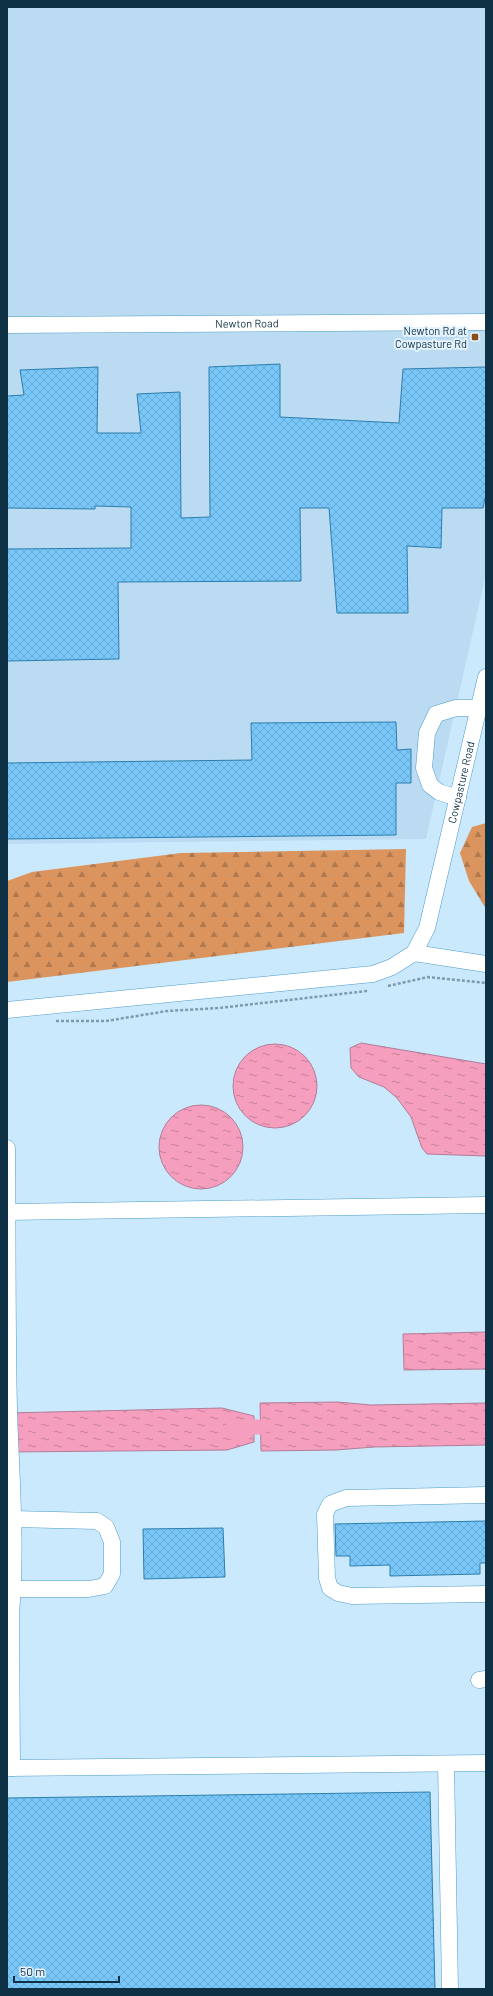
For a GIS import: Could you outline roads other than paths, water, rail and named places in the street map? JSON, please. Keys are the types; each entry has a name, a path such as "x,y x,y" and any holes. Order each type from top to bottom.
{"street":[{"name":"Newton Road","path":"7,325 486,322"},
{"name":"Cowpasture Road","path":"414,953 427,928 486,677"},
{"path":"458,798 439,792 430,785 424,768 427,733 436,714 456,708 479,708"},
{"path":"7,1010 373,974 392,967 414,953 486,964"},
{"path":"7,1148 9,1408 13,1519 10,1539 13,1589 11,1614 9,1768 486,1763"},
{"path":"8,1212 486,1205"},
{"path":"486,1495 346,1498 330,1504 325,1514 327,1578 330,1588 338,1593 352,1596 486,1594"},
{"path":"13,1519 96,1521 106,1526 112,1542 113,1554 112,1574 104,1586 89,1589 13,1589"},
{"path":"446,1764 450,1989"}],"water":[{"path":"361,1043 486,1064 486,1156 427,1154 422,1148 411,1117 397,1098 384,1087 359,1077 351,1068 350,1048"},
{"path":"275,1044 291,1047 305,1056 314,1070 317,1086 314,1102 305,1116 291,1125 275,1128 259,1125 245,1116 236,1102 233,1086 236,1070 245,1056 259,1047"},
{"path":"201,1105 217,1108 231,1117 240,1131 243,1147 240,1163 231,1177 217,1186 201,1189 185,1186 171,1177 162,1163 159,1147 162,1131 171,1117 185,1108"},
{"path":"486,1332 486,1369 404,1370 403,1334"},
{"path":"338,1402 371,1405 486,1403 486,1445 261,1451 260,1403"},
{"path":"222,1408 254,1416 254,1442 227,1450 7,1452 7,1413"}],"waterway":[{"path":"233,1427 260,1427"}],"place":[{"name":"Newton Rd at Cowpasture Rd","path":"475,337"}]}
